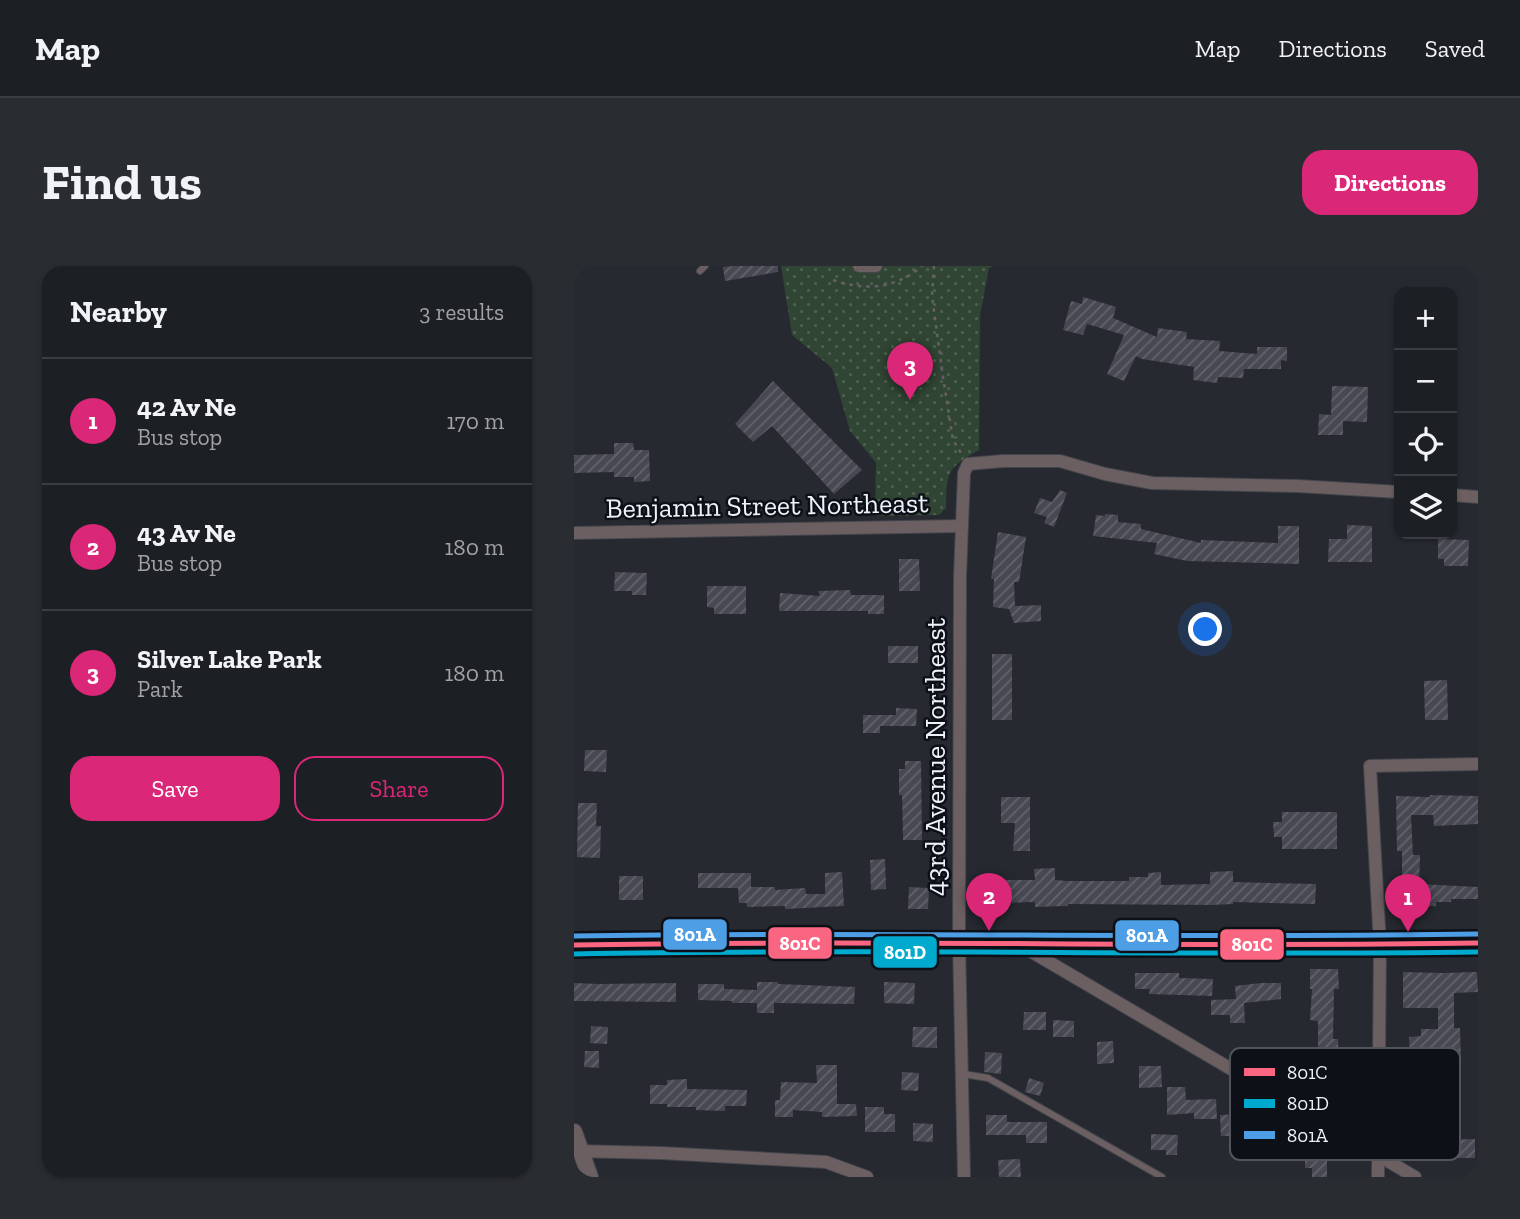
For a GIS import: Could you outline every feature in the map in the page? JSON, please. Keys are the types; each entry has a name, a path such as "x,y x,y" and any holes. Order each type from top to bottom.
{"street":[{"path":"859,266 876,266"},
{"path":"968,464 1060,461 1108,475 1152,483 1298,486 1394,492"},
{"name":"43rd Avenue Northeast","path":"964,1177 959,943 960,577 964,472 968,464"},
{"path":"1457,495 1478,497"},
{"name":"Benjamin Street Northeast","path":"574,533 962,526"},
{"path":"1379,1048 1380,945 1370,766 1478,764"},
{"path":"1017,943 1230,1068"},
{"path":"574,945 1478,943"},
{"path":"574,1132 578,1151 590,1177"},
{"path":"578,1151 826,1162 867,1177"},
{"path":"1386,1160 1415,1177"}],"lane":[{"path":"963,1074 988,1078 1162,1177"}],"path":[{"path":"833,280 860,287 882,286 902,280 922,266"},
{"path":"934,266 932,296 948,413 953,440 968,464"}],"green space":[{"path":"781,266 994,266 989,268 980,315 979,450 954,467 948,478 946,508 939,515 875,516 876,463 850,431 832,368 792,335"}],"building":[{"path":"778,266 778,272 725,281 723,267"},
{"path":"1083,297 1116,307 1113,318 1157,337 1158,328 1187,332 1186,339 1220,341 1219,351 1257,354 1257,347 1287,347 1287,361 1281,360 1281,369 1244,369 1243,378 1218,377 1217,383 1193,380 1194,367 1136,356 1124,381 1107,374 1124,335 1087,324 1083,335 1063,330 1071,301 1082,304"},
{"path":"773,381 862,470 834,494 772,426 753,442 735,424"},
{"path":"1332,386 1368,387 1367,422 1343,421 1343,435 1318,435 1319,414 1331,415"},
{"path":"614,443 633,443 634,450 649,450 650,481 634,482 634,477 614,477 614,472 574,473 574,455 614,454"},
{"path":"1060,490 1067,493 1054,527 1044,523 1047,517 1034,513 1040,498 1052,502"},
{"path":"1096,515 1118,515 1118,522 1141,524 1141,529 1201,543 1201,540 1278,543 1278,526 1299,526 1299,564 1187,561 1154,554 1157,543 1093,536"},
{"path":"1347,525 1372,526 1372,562 1328,562 1329,539 1347,539"},
{"path":"998,532 1026,537 1019,582 1014,582 1015,606 1041,605 1041,621 1014,623 1009,609 993,607 994,579 991,579"},
{"path":"1438,539 1469,540 1468,566 1444,566 1444,559 1438,559"},
{"path":"899,559 919,559 920,591 899,591"},
{"path":"615,572 647,573 646,595 632,595 632,591 614,591"},
{"path":"707,586 746,586 746,614 714,614 714,608 707,607"},
{"path":"850,590 851,595 884,595 884,614 868,614 868,611 779,611 780,593 820,596 818,591"},
{"path":"888,646 918,646 918,663 888,663"},
{"path":"992,654 1012,654 1012,720 992,720"},
{"path":"1447,680 1448,720 1425,720 1424,681"},
{"path":"896,708 917,709 916,726 880,726 880,733 863,733 863,715 896,715"},
{"path":"585,750 607,750 606,772 584,771"},
{"path":"905,761 921,761 922,840 903,840 899,769 905,769"},
{"path":"1396,796 1478,796 1478,824 1434,826 1433,815 1411,815 1413,855 1420,855 1419,884 1478,887 1478,899 1451,899 1451,902 1436,902 1436,906 1402,907 1402,851 1397,851"},
{"path":"1001,797 1030,797 1030,851 1013,851 1015,823 1001,823"},
{"path":"578,803 597,803 596,826 601,826 600,858 577,857"},
{"path":"1282,812 1337,812 1337,849 1282,849 1282,837 1274,837 1273,822 1282,822"},
{"path":"885,859 886,889 871,890 870,860"},
{"path":"1055,868 1055,880 1067,881 1129,881 1129,877 1148,877 1148,873 1161,872 1161,885 1210,884 1210,872 1233,871 1233,882 1316,884 1315,904 1233,902 1211,905 1068,904 1035,907 1035,902 1000,903 999,880 1035,880 1034,869"},
{"path":"842,872 844,906 785,909 785,906 747,907 747,903 739,903 738,888 698,888 698,873 751,873 751,887 775,887 775,890 805,888 806,894 825,894 825,873"},
{"path":"619,876 643,876 643,900 619,900"},
{"path":"909,887 929,888 928,909 908,909"},
{"path":"1310,969 1338,969 1339,989 1334,989 1333,1039 1338,1039 1338,1048 1318,1048 1318,1021 1310,1020"},
{"path":"1403,972 1477,972 1478,992 1454,993 1454,1028 1460,1028 1461,1058 1460,1048 1409,1048 1409,1037 1421,1036 1421,1029 1438,1029 1438,1008 1403,1008"},
{"path":"1135,973 1179,973 1179,978 1213,979 1212,996 1149,994 1150,989 1135,989"},
{"path":"757,982 855,987 854,1004 774,1003 774,1013 757,1013 757,1003 698,1000 698,984 724,984 724,989 757,990"},
{"path":"884,982 915,983 914,1004 884,1003"},
{"path":"574,983 676,983 676,1002 574,1001"},
{"path":"1281,983 1281,999 1244,1003 1245,1023 1230,1023 1230,1015 1211,1015 1211,1000 1236,999 1235,986"},
{"path":"1024,1012 1046,1012 1046,1030 1023,1030"},
{"path":"1053,1020 1074,1021 1074,1037 1053,1037"},
{"path":"591,1026 608,1027 607,1044 590,1043"},
{"path":"913,1027 937,1027 937,1048 912,1047"},
{"path":"1113,1041 1114,1063 1097,1064 1097,1042"},
{"path":"585,1051 599,1051 599,1068 584,1067"},
{"path":"985,1052 1002,1053 1001,1074 984,1072"},
{"path":"816,1065 837,1065 837,1104 856,1104 857,1116 822,1117 822,1112 793,1110 793,1117 775,1117 775,1100 780,1100 781,1082 817,1083"},
{"path":"1139,1066 1161,1066 1162,1087 1139,1088"},
{"path":"902,1072 919,1073 918,1091 901,1090"},
{"path":"1029,1078 1044,1083 1040,1096 1025,1092"},
{"path":"687,1079 687,1089 747,1090 746,1106 725,1106 725,1111 650,1104 650,1085 667,1085 667,1080"},
{"path":"1167,1087 1185,1087 1186,1100 1216,1099 1217,1119 1194,1119 1194,1113 1167,1115"},
{"path":"865,1107 884,1107 884,1114 895,1114 895,1132 865,1132"},
{"path":"986,1115 1007,1115 1007,1122 1047,1122 1047,1143 1026,1143 1026,1135 986,1135"},
{"path":"1220,1115 1230,1115 1230,1136 1221,1136"},
{"path":"913,1123 933,1124 933,1142 913,1141"},
{"path":"1151,1134 1178,1135 1177,1155 1166,1155 1166,1150 1151,1150"},
{"path":"1475,1139 1475,1158 1460,1158 1460,1140"},
{"path":"1020,1159 1021,1177 999,1177 998,1160"},
{"path":"1305,1160 1327,1160 1327,1177 1312,1177 1312,1168 1305,1168"}],"transit line":[{"name":"801A","path":"574,936 1478,934"},
{"name":"801C","path":"574,945 1478,943"},
{"name":"801D","path":"574,954 1478,952"}],"place":[{"name":"Silver Lake Park","path":"910,400"},
{"name":"43 Av Ne","path":"989,931"},
{"name":"42 Av Ne","path":"1408,932"}]}
